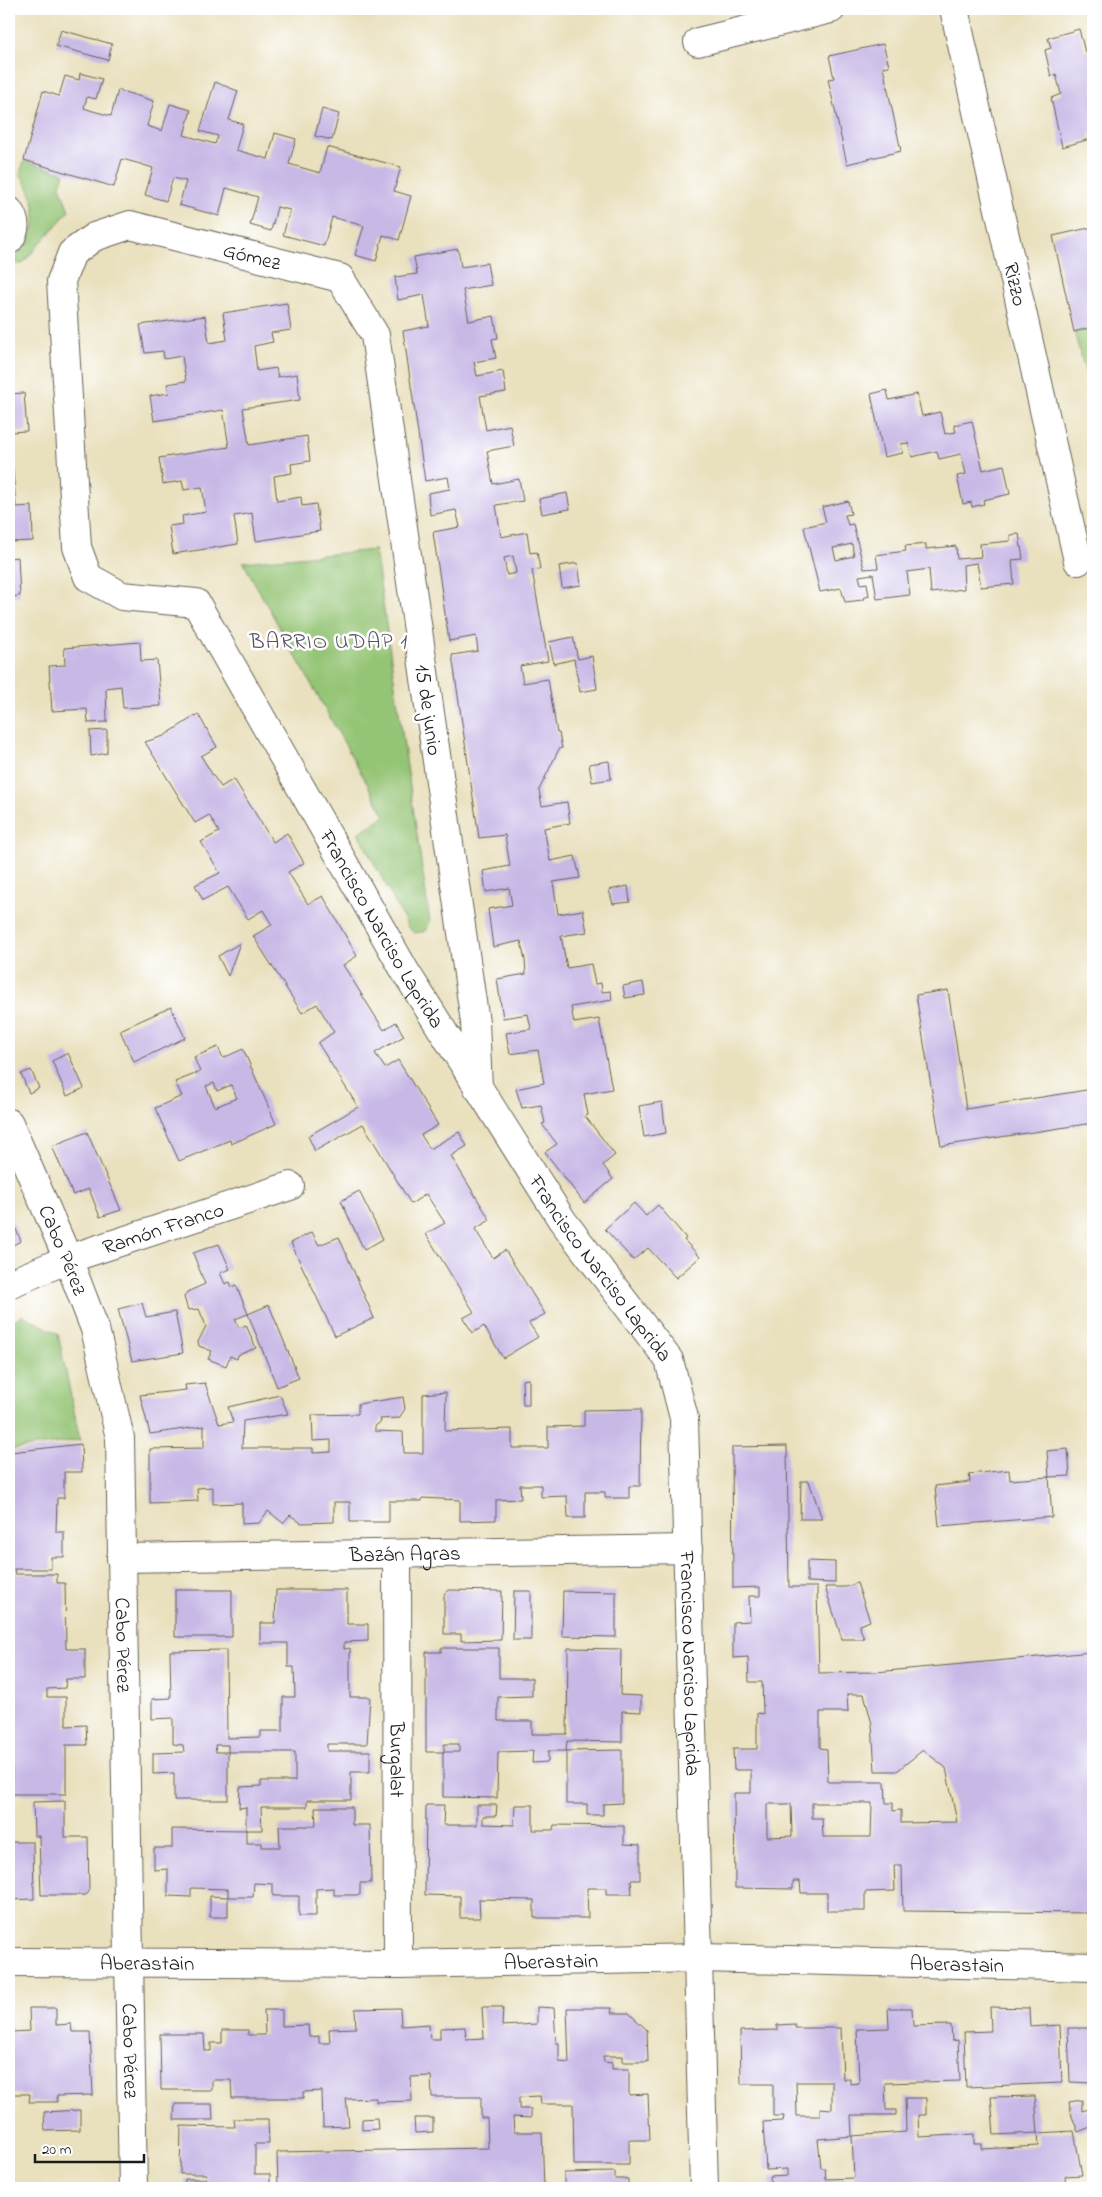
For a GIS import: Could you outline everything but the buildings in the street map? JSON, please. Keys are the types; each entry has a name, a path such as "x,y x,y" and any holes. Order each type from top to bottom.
{"street":[{"path":"698,42 831,9"},
{"name":"Rizzo","path":"954,9 1078,560"},
{"path":"9,211 14,219 15,229 9,240"},
{"name":"Gómez","path":"122,596 88,577 77,546 61,280 72,253 94,237 130,225 340,278 359,307"},
{"name":"15 de junio","path":"359,307 375,335 475,1022 478,1088"},
{"name":"Francisco Narciso Laprida","path":"122,596 196,602 404,971 562,1220 670,1360 684,1418 704,2188"},
{"name":"Cabo Pérez","path":"9,1124 68,1259 95,1329 120,1438 127,1962 133,2188"},
{"name":"Ramón Franco","path":"9,1284 68,1259 290,1186"},
{"name":"Bazán Agras","path":"121,1558 688,1549"},
{"name":"Burgalat","path":"397,1555 398,1964"},
{"name":"Aberastain","path":"9,1962 398,1964 699,1958 1093,1967"}],"green space":[{"path":"24,161 64,173 60,186 69,211 22,264 13,263 32,233 35,215 29,189 20,174"},
{"path":"1093,327 1093,398 1074,332"},
{"path":"375,550 430,922 426,931 415,933 409,929 358,833 385,816 243,562"},
{"path":"23,1315 58,1334 80,1440 9,1450 9,1323"}],"district":[{"name":"BARRIO UDAP 1","path":"329,640"}]}
